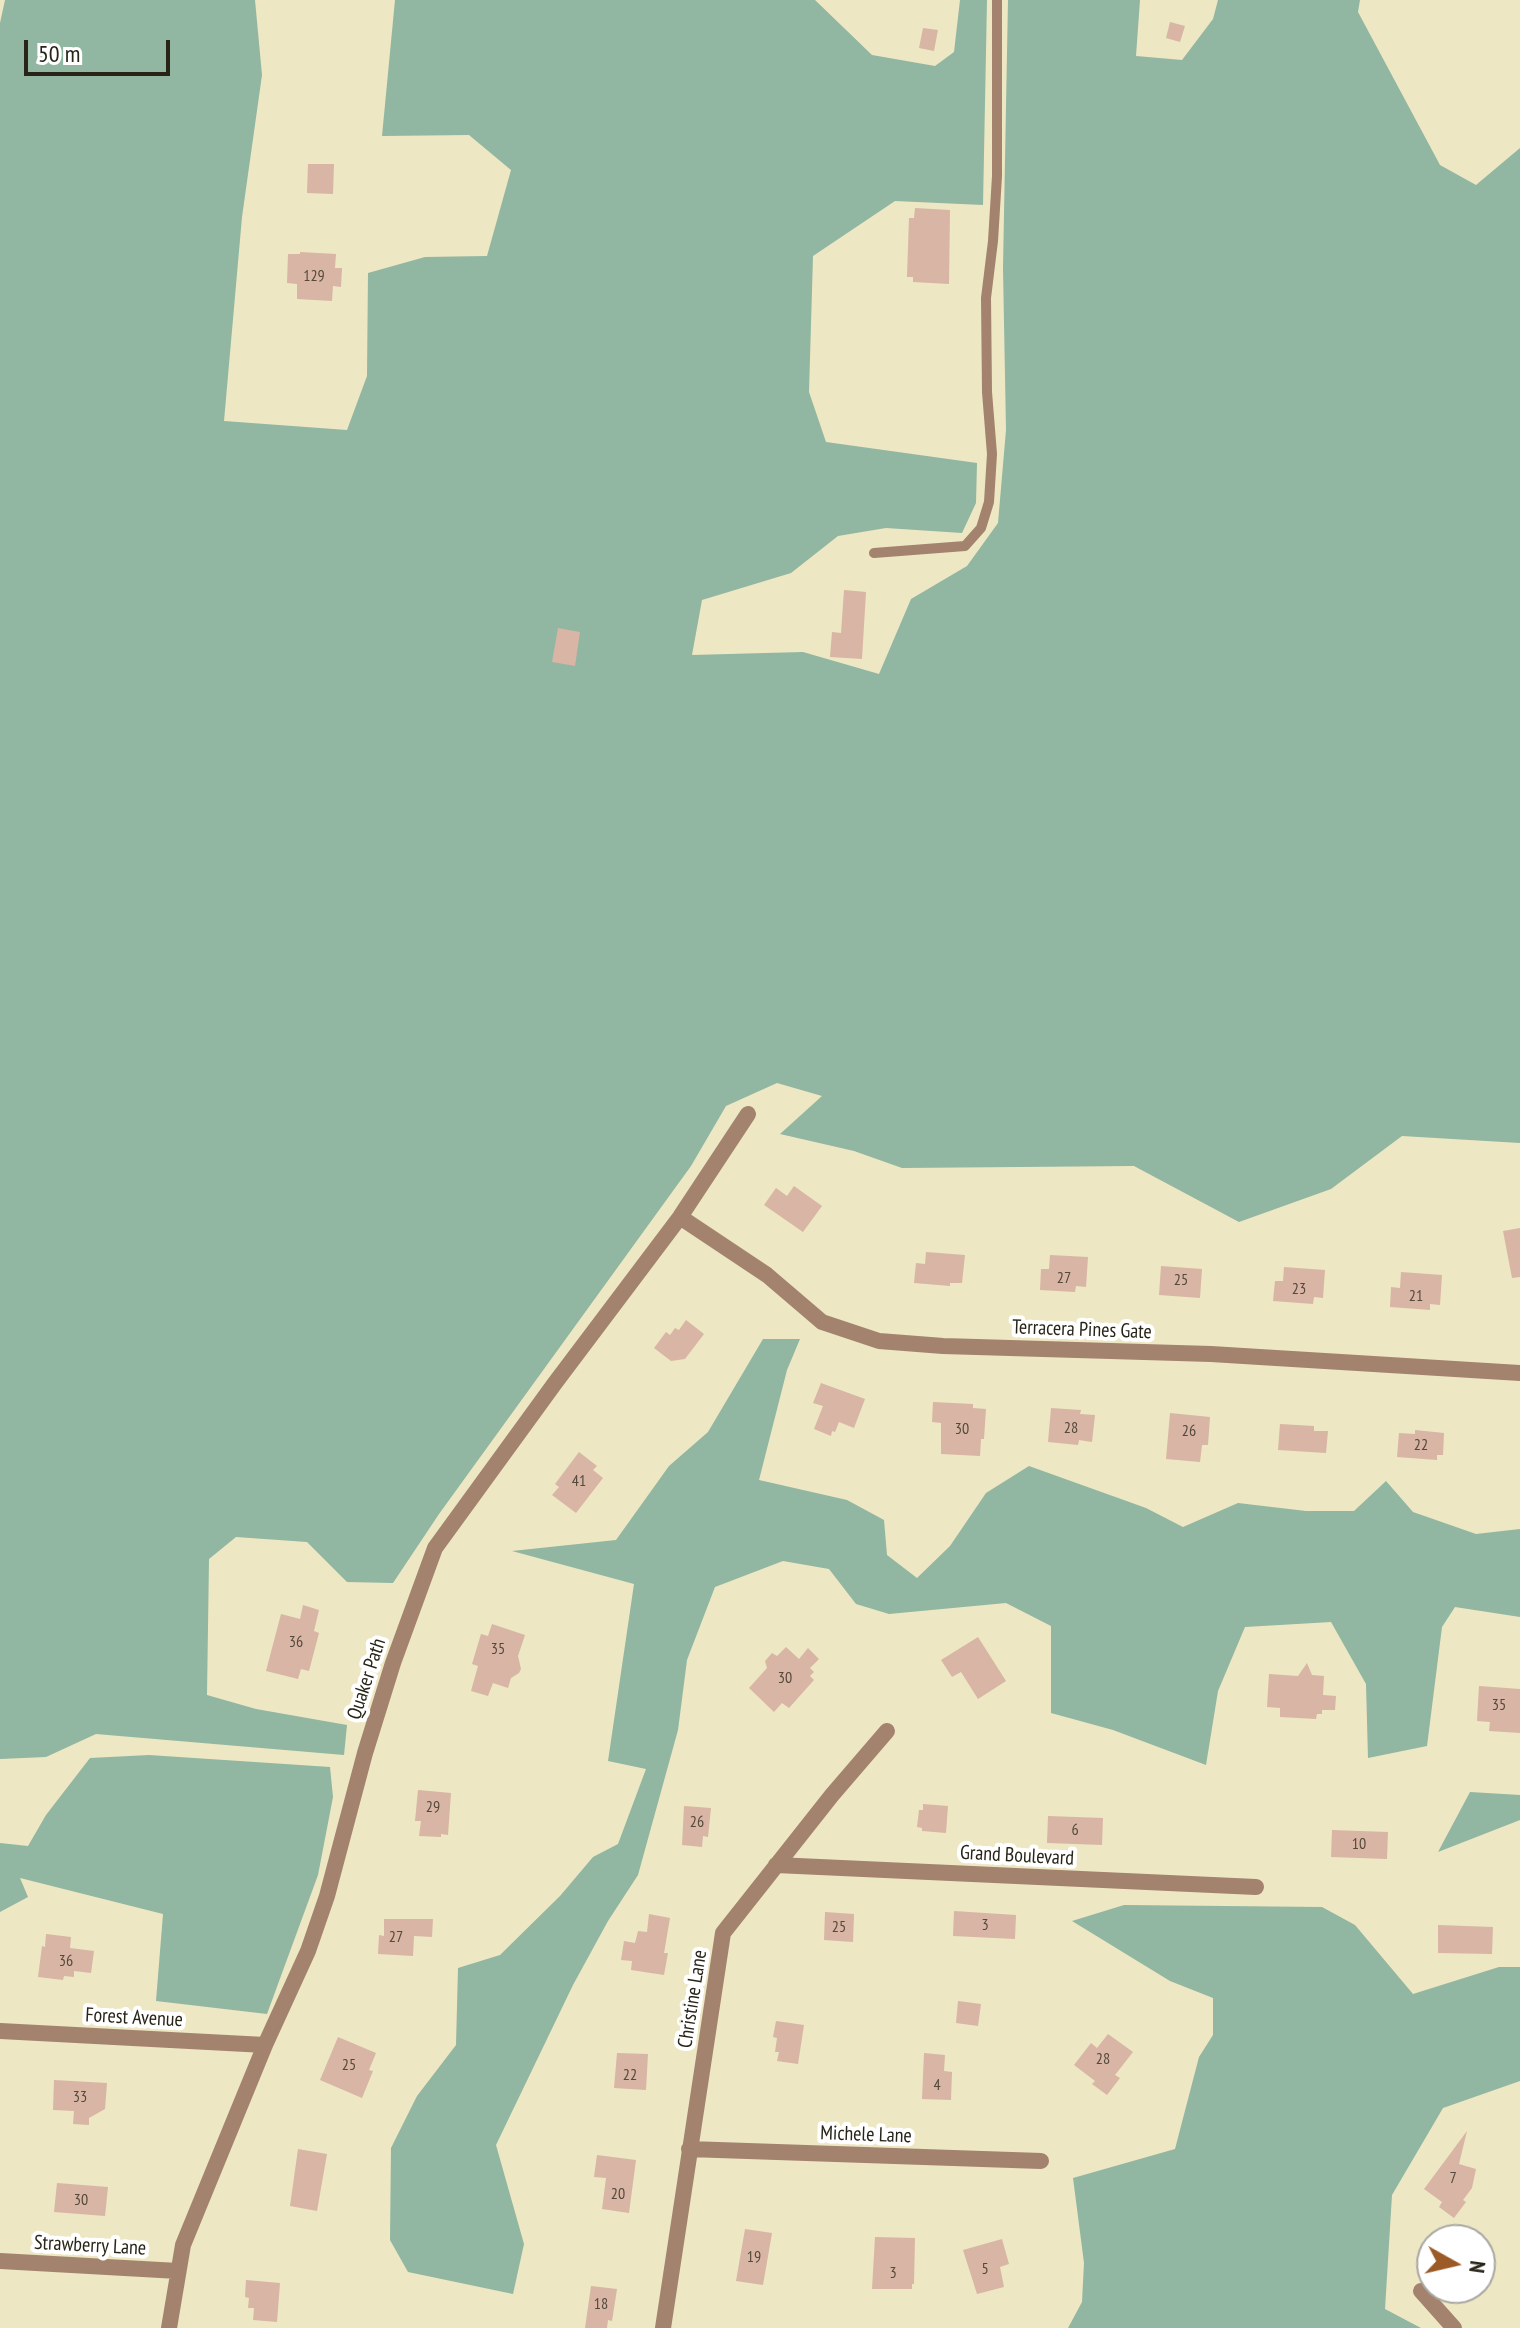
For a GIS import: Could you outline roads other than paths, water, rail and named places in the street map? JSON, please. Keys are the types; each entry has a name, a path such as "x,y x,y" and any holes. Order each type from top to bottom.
{"street":[{"name":"Quaker Path","path":"169,2328 183,2245 265,2045 308,1951 327,1896 365,1753 393,1663 435,1548 680,1217 748,1114"},
{"name":"Terracera Pines Gate","path":"680,1217 767,1275 822,1322 879,1341 943,1346 1211,1354 1520,1373"},
{"name":"Christine Lane","path":"663,2328 723,1933 887,1731"},
{"name":"Grand Boulevard","path":"776,1865 1256,1887"},
{"name":"Forest Avenue","path":"0,2031 265,2045"},
{"name":"Michele Lane","path":"689,2149 1041,2161"},
{"name":"Strawberry Lane","path":"0,2261 178,2271"},
{"path":"1433,2304 1454,2328"}],"lane":[{"path":"874,553 965,546 981,528 989,502 992,454 987,392 986,298 997,176 997,0"}]}
